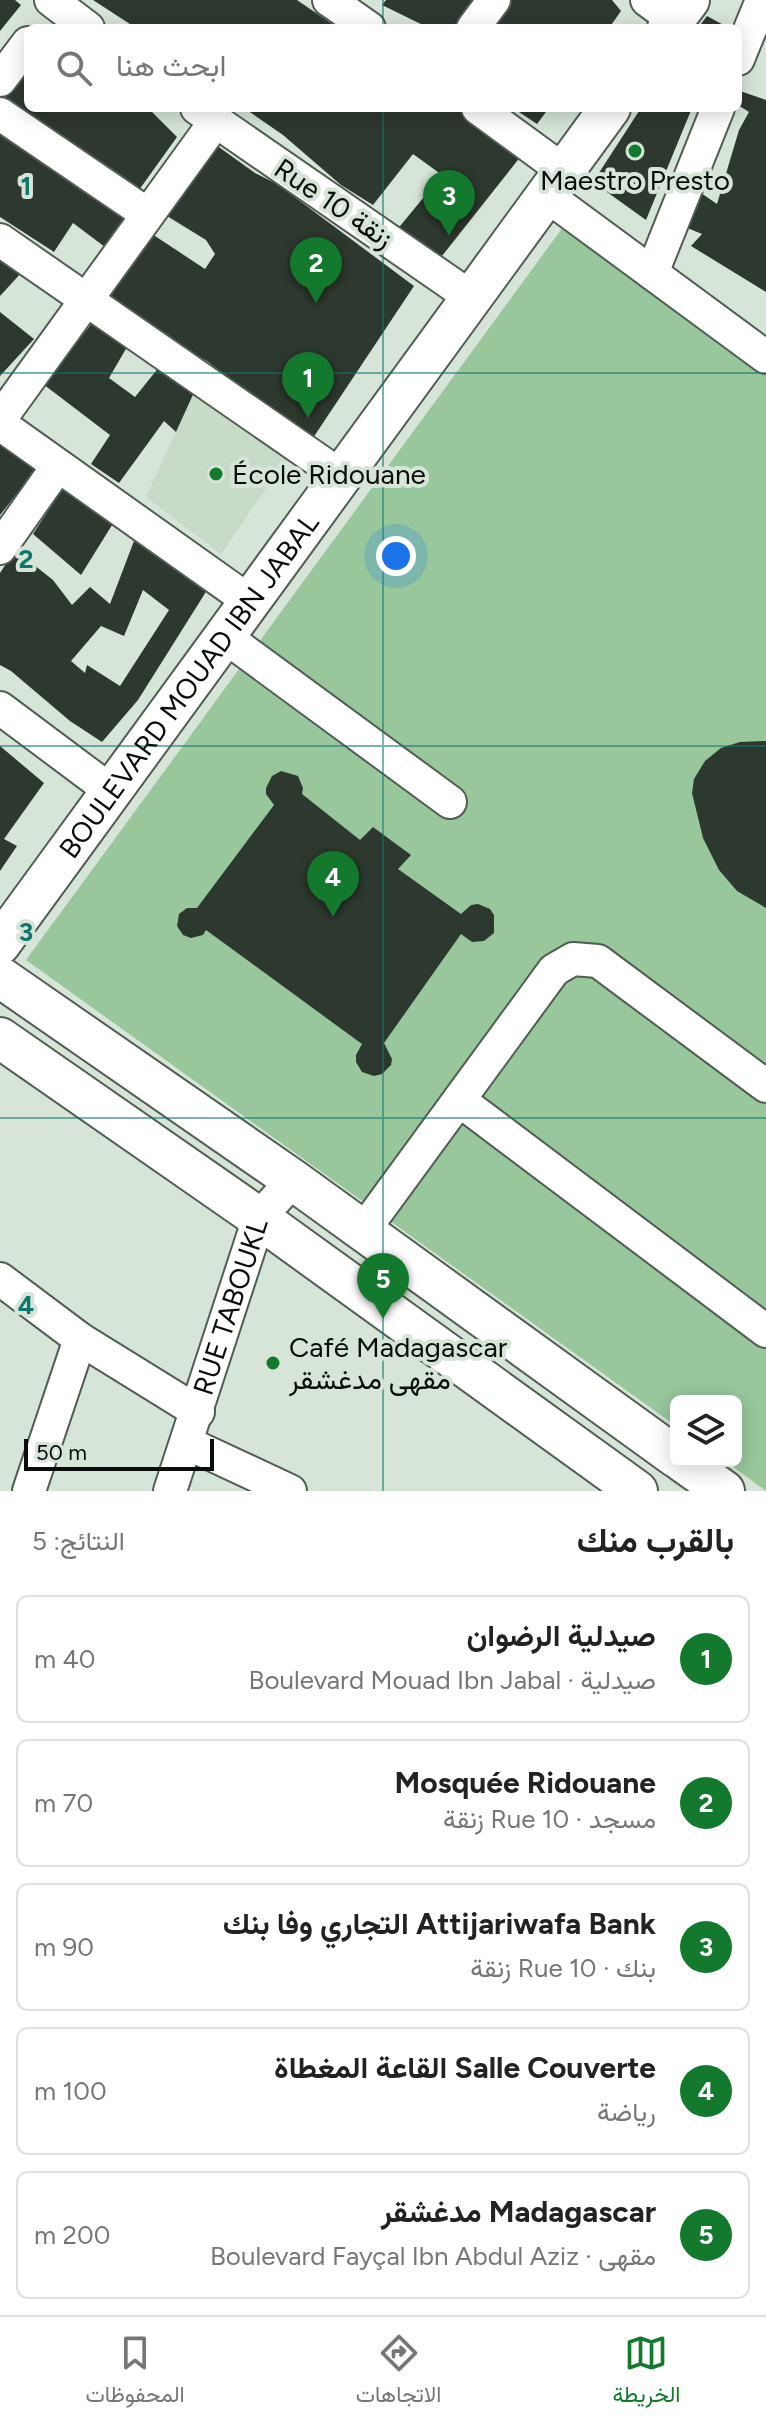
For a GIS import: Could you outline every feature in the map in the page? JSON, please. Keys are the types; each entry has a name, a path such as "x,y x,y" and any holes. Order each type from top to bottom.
{"main road":[{"name":"BOULEVARD MOUAD IBN JABAL","path":"0,944 607,112"},
{"path":"0,977 293,1180 670,1453"},
{"path":"0,1038 259,1218 637,1491"},
{"path":"690,1467 724,1491"}],"street":[{"path":"329,0 367,16"},
{"path":"476,24 494,0"},
{"path":"742,49 762,0"},
{"path":"51,8 81,24"},
{"path":"0,80 24,48"},
{"path":"482,112 652,273 766,357"},
{"path":"652,273 716,112"},
{"path":"0,114 147,214"},
{"path":"206,115 147,214 0,422 249,601"},
{"name":"Rue 10 زنقة","path":"206,115 472,298"},
{"path":"0,240 341,476"},
{"path":"0,548 58,466"},
{"path":"224,636 450,802"},
{"path":"0,708 111,791"},
{"path":"363,1231 554,970 573,959 598,961 766,1086"},
{"path":"459,1100 766,1331"},
{"name":"RUE TABOUKL","path":"174,1489 259,1218 293,1180"},
{"path":"0,1279 80,1339 198,1412"},
{"path":"29,1491 80,1339"},
{"path":"187,1443 290,1491"}],"shaded area":[{"name":"École Ridouane","path":"196,388 291,452 221,554 146,497"}],"green space":[{"path":"566,223 766,368 766,1491 733,1467 742,1467 742,1395 670,1395 670,1422 26,960"}],"building":[{"path":"0,0 15,0 21,5 0,31"},
{"path":"93,0 297,0 332,24 130,24"},
{"path":"386,0 473,0 459,24 421,24 382,5"},
{"path":"504,0 612,0 621,11 612,24 487,24"},
{"path":"707,16 722,24 701,24"},
{"path":"24,73 24,112 152,112 177,137 139,190 2,98"},
{"path":"742,92 766,100 766,292 691,246 702,234 685,227 701,193 717,204 739,130 749,112 742,108"},
{"path":"250,112 463,112 521,156 438,261 396,231 442,175 413,154 373,205 341,185 283,135"},
{"path":"519,112 546,112 537,124"},
{"path":"638,112 690,112 646,220 593,182"},
{"path":"0,121 128,213 105,247 73,223 54,252 0,217"},
{"path":"216,145 255,173 277,184 414,286 311,441 207,361 167,341 137,315 107,296 138,258 152,234 205,269 215,254 206,240 167,216"},
{"path":"0,258 22,272 0,296"},
{"path":"0,312 34,339 0,376"},
{"path":"93,322 127,347 109,378 135,397 164,361 196,388 176,432 164,421 119,483 91,464 110,435 43,384"},
{"path":"0,442 41,463 0,515"},
{"path":"65,485 117,517 81,575 33,534"},
{"path":"134,541 209,587 138,700 102,742 70,721 0,665 0,573 15,550 53,580 72,605 90,587 110,604","holes":["143,590 169,610 120,686 87,665 85,673 71,661 101,626 124,636"]},
{"path":"766,741 766,908 737,891 719,870 703,838 692,793 694,779 705,761 721,748 740,742"},
{"path":"0,746 44,783 4,839 17,846 0,871"},
{"path":"281,771 298,776 302,794 360,840 373,827 411,855 398,869 461,914 471,905 478,904 490,909 494,915 494,933 484,941 472,942 461,934 384,1043 392,1059 391,1065 382,1074 374,1076 362,1072 356,1055 362,1044 206,930 203,935 191,938 183,935 177,926 179,914 187,908 197,908 274,805 266,794 266,788 272,776"}],"place":[{"name":"Maestro Presto","path":"635,151"},
{"name":"Attijariwafa Bank التجاري وفا بنك","path":"449,236"},
{"name":"Mosquée Ridouane","path":"316,303"},
{"name":"صيدلية الرضوان","path":"308,418"},
{"name":"École Ridouane","path":"216,474"},
{"name":"Salle Couverte القاعة المغطاة","path":"333,917"},
{"name":"Madagascar مدغشقر","path":"383,1319"},
{"name":"Café Madagascar مقهى مدغشقر","path":"273,1363"}]}
